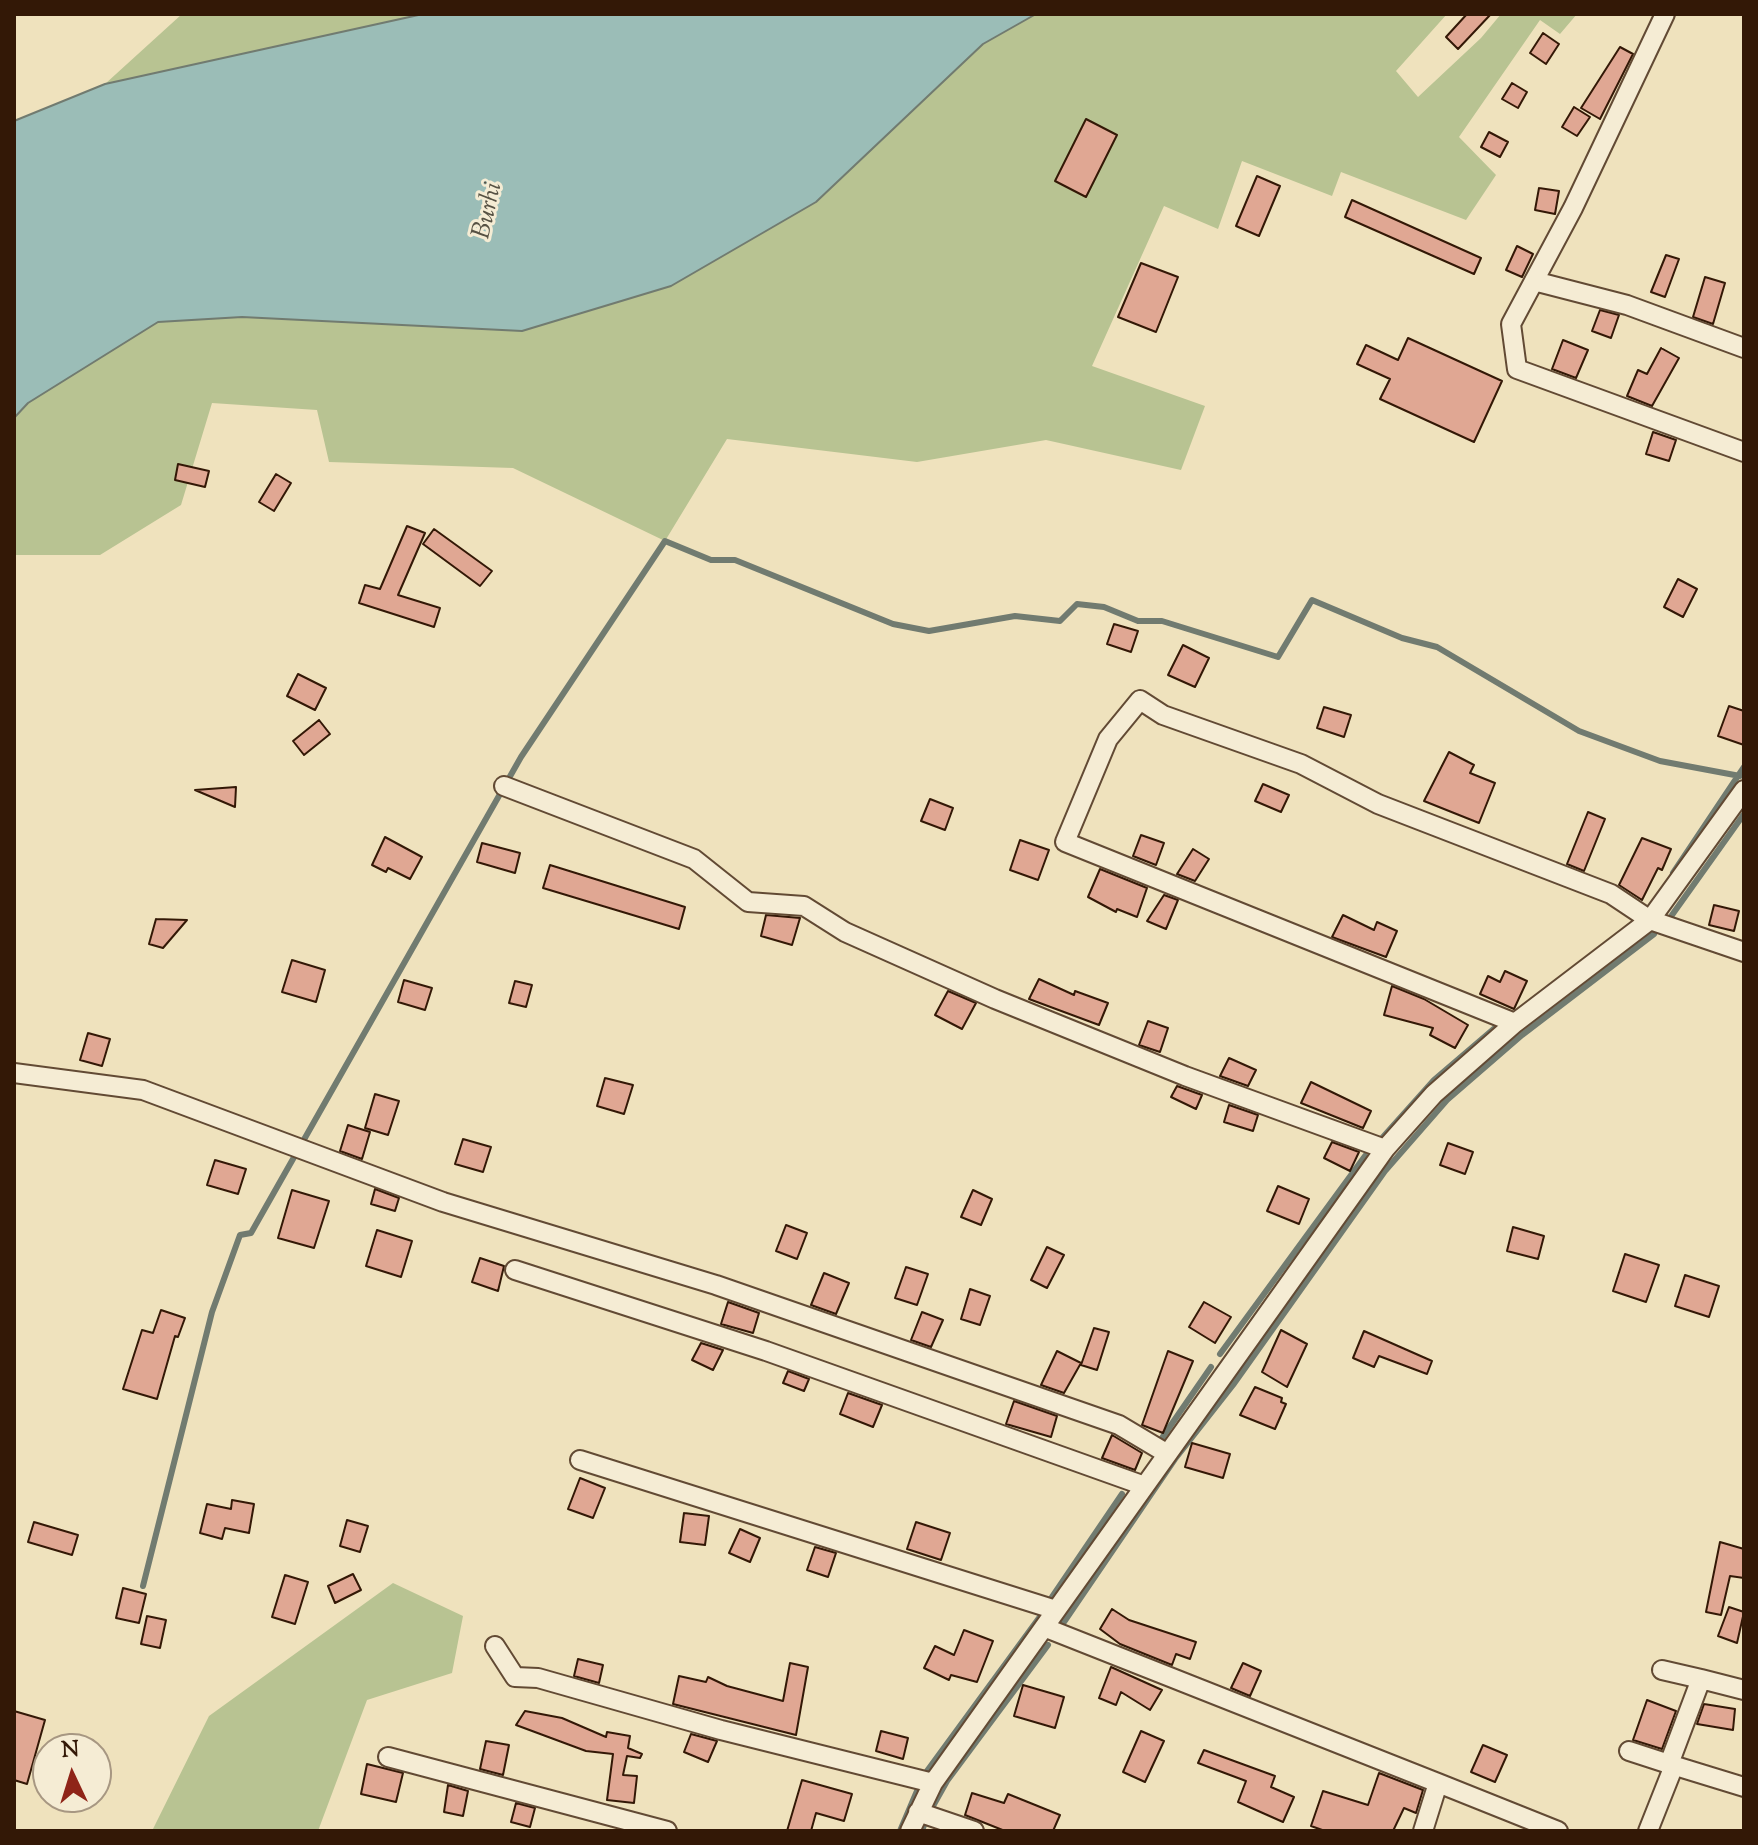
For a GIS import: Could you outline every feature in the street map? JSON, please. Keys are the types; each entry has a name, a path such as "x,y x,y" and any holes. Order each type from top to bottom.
{"street":[{"path":"1665,14 1573,208 1511,324 1517,369 1744,452"},
{"path":"1534,281 1627,305 1744,348"},
{"path":"1515,1023 1065,842 1108,739 1140,700 1163,715 1301,764 1378,804 1611,894 1650,920 1744,952"},
{"path":"504,786 694,859 748,902 804,906 845,932 995,999 1185,1076 1385,1149"},
{"path":"910,1831 933,1783 1046,1628 1142,1485 1385,1149 1434,1094 1515,1023 1650,920 1744,790"},
{"path":"14,1073 143,1090 443,1202 716,1285 1119,1425 1166,1453"},
{"path":"515,1270 766,1351 1142,1485"},
{"path":"580,1460 1056,1610"},
{"path":"1046,1628 1438,1783 1520,1824 1558,1831"},
{"path":"495,1646 515,1677 538,1678 721,1730 933,1783"},
{"path":"1662,1670 1744,1690"},
{"path":"1648,1831 1701,1679"},
{"path":"1629,1751 1744,1787"},
{"path":"388,1757 667,1831"},
{"path":"1423,1831 1438,1783"},
{"path":"918,1812 974,1831"}],"green space":[{"path":"182,14 423,14 105,84"},
{"path":"1036,14 1447,14 1396,71 1418,97 1481,38 1501,14 1577,14 1560,34 1540,20 1459,137 1496,175 1466,220 1341,172 1332,196 1242,161 1218,229 1164,206 1092,366 1205,406 1181,470 1046,440 917,462 727,439 665,541 513,468 329,462 317,410 212,403 181,505 100,555 14,555 14,418 28,403 158,322 242,317 983,44"},
{"path":"393,1583 463,1616 452,1673 367,1700 318,1831 152,1831 209,1716"}],"water":[{"name":"Burhi","path":"423,14 1036,14 983,44 816,202 671,286 522,331 242,317 158,322 28,403 14,418 14,121 105,84"}],"building":[{"path":"1467,14 1491,14 1458,49 1446,37"},
{"path":"1543,33 1559,44 1546,64 1530,53"},
{"path":"1620,47 1633,54 1600,119 1581,108"},
{"path":"1512,83 1527,92 1518,108 1502,99"},
{"path":"1574,107 1590,117 1577,136 1562,127"},
{"path":"1086,119 1117,135 1086,197 1055,181"},
{"path":"1489,132 1508,142 1500,157 1481,147"},
{"path":"1257,176 1280,186 1259,236 1236,226"},
{"path":"1539,188 1559,191 1555,214 1535,210"},
{"path":"1352,200 1481,258 1474,274 1345,217"},
{"path":"1517,246 1533,254 1522,277 1506,270"},
{"path":"1666,255 1679,259 1665,297 1651,292"},
{"path":"1141,263 1178,277 1156,332 1118,317"},
{"path":"1705,277 1725,283 1713,324 1693,317"},
{"path":"1600,310 1619,315 1611,338 1592,331"},
{"path":"1408,338 1502,381 1474,442 1380,399 1390,379 1357,364 1366,345 1398,360"},
{"path":"1563,340 1588,350 1576,378 1552,369"},
{"path":"1661,348 1679,358 1652,406 1627,396 1638,370 1647,374"},
{"path":"1653,432 1676,440 1669,461 1646,454"},
{"path":"178,464 209,471 205,487 175,480"},
{"path":"276,474 291,483 274,511 259,502"},
{"path":"407,526 425,533 398,595 440,608 434,627 359,603 365,585 380,589"},
{"path":"434,529 492,571 480,586 423,544"},
{"path":"1678,579 1697,589 1683,617 1664,607"},
{"path":"1114,624 1138,631 1131,652 1107,644"},
{"path":"1183,645 1209,658 1195,687 1168,675"},
{"path":"298,674 326,688 315,710 287,696"},
{"path":"1729,706 1744,711 1744,745 1718,736"},
{"path":"1324,707 1351,715 1344,737 1317,728"},
{"path":"319,720 330,734 304,755 293,741"},
{"path":"1449,752 1474,765 1470,773 1495,783 1479,823 1424,801"},
{"path":"1263,784 1289,795 1281,812 1255,801"},
{"path":"236,787 235,807 195,790"},
{"path":"930,799 953,808 945,830 921,821"},
{"path":"1588,812 1605,819 1584,871 1567,864"},
{"path":"1141,835 1164,843 1156,865 1133,856"},
{"path":"385,837 422,857 410,879 388,868 386,872 372,865"},
{"path":"1642,838 1671,849 1662,870 1658,868 1642,900 1619,885"},
{"path":"1020,840 1049,850 1038,880 1010,870"},
{"path":"482,843 520,853 515,873 477,862"},
{"path":"1193,849 1209,859 1195,881 1177,874"},
{"path":"550,865 685,907 679,929 543,888"},
{"path":"1100,869 1147,888 1137,917 1117,909 1116,912 1088,897"},
{"path":"1164,895 1178,900 1166,929 1147,921"},
{"path":"1714,905 1739,911 1734,931 1709,925"},
{"path":"766,915 800,918 792,945 761,936"},
{"path":"1343,915 1374,930 1377,922 1397,931 1386,957 1332,937"},
{"path":"156,919 187,920 163,948 149,944"},
{"path":"292,960 325,970 316,1002 282,992"},
{"path":"1505,971 1527,981 1514,1009 1480,994 1488,976 1500,982"},
{"path":"1039,979 1074,995 1075,991 1108,1003 1099,1025 1029,999"},
{"path":"404,980 432,988 425,1010 398,1002"},
{"path":"515,981 532,985 526,1007 509,1003"},
{"path":"1392,986 1424,999 1468,1025 1455,1048 1430,1035 1433,1028 1384,1015"},
{"path":"948,991 976,1003 962,1029 935,1015"},
{"path":"1148,1021 1168,1028 1160,1052 1139,1045"},
{"path":"88,1033 110,1039 102,1066 80,1060"},
{"path":"1229,1058 1256,1070 1248,1086 1220,1076"},
{"path":"605,1078 633,1085 624,1114 597,1106"},
{"path":"1311,1082 1371,1111 1363,1128 1301,1103"},
{"path":"1177,1086 1202,1095 1196,1109 1171,1097"},
{"path":"375,1094 399,1101 388,1135 365,1128"},
{"path":"1229,1105 1258,1115 1253,1131 1224,1122"},
{"path":"348,1125 370,1132 362,1159 340,1151"},
{"path":"463,1139 491,1147 483,1172 455,1164"},
{"path":"1332,1142 1359,1152 1350,1171 1324,1158"},
{"path":"1448,1143 1473,1152 1465,1174 1440,1165"},
{"path":"215,1160 246,1169 238,1194 207,1185"},
{"path":"1278,1186 1309,1199 1299,1224 1267,1211"},
{"path":"375,1189 399,1198 395,1211 371,1204"},
{"path":"292,1190 329,1201 314,1248 278,1238"},
{"path":"973,1190 992,1199 981,1225 961,1217"},
{"path":"786,1225 807,1233 797,1259 776,1251"},
{"path":"1513,1227 1544,1236 1538,1259 1507,1251"},
{"path":"377,1230 412,1241 401,1277 366,1266"},
{"path":"1047,1247 1064,1255 1047,1288 1031,1280"},
{"path":"1625,1254 1659,1265 1646,1302 1613,1291"},
{"path":"480,1258 504,1266 498,1291 472,1282"},
{"path":"906,1267 928,1274 917,1305 895,1298"},
{"path":"824,1273 849,1283 836,1314 811,1305"},
{"path":"1685,1275 1719,1286 1709,1317 1675,1306"},
{"path":"970,1289 990,1296 980,1325 961,1319"},
{"path":"728,1302 759,1313 753,1333 721,1324"},
{"path":"1204,1302 1231,1317 1215,1343 1189,1327"},
{"path":"161,1310 185,1318 178,1337 175,1336 157,1399 123,1389 142,1330 153,1333"},
{"path":"922,1312 943,1320 931,1347 911,1340"},
{"path":"1094,1328 1109,1332 1097,1370 1081,1365"},
{"path":"1281,1330 1307,1344 1287,1387 1262,1372"},
{"path":"1364,1331 1432,1361 1427,1374 1379,1356 1374,1367 1353,1358"},
{"path":"701,1343 723,1350 713,1370 692,1360"},
{"path":"1057,1351 1081,1363 1064,1393 1041,1385"},
{"path":"1168,1351 1193,1361 1163,1433 1142,1425"},
{"path":"788,1371 809,1379 804,1391 783,1383"},
{"path":"1255,1387 1282,1398 1281,1402 1286,1404 1275,1429 1240,1415"},
{"path":"848,1393 882,1405 873,1427 840,1414"},
{"path":"1014,1401 1057,1416 1051,1437 1006,1424"},
{"path":"1112,1435 1142,1453 1135,1470 1102,1458"},
{"path":"1192,1443 1230,1454 1223,1478 1185,1467"},
{"path":"580,1478 605,1488 593,1518 568,1509"},
{"path":"232,1500 254,1504 249,1533 225,1528 222,1539 200,1533 207,1504 231,1509"},
{"path":"684,1513 709,1516 705,1545 680,1542"},
{"path":"347,1520 368,1526 360,1552 340,1546"},
{"path":"34,1522 78,1535 72,1555 28,1542"},
{"path":"916,1522 950,1533 941,1560 907,1549"},
{"path":"740,1529 760,1538 750,1562 729,1553"},
{"path":"1720,1542 1744,1549 1744,1578 1730,1576 1721,1615 1706,1612"},
{"path":"815,1547 836,1553 828,1577 807,1570"},
{"path":"353,1574 361,1590 335,1603 328,1586"},
{"path":"285,1575 308,1582 295,1624 272,1617"},
{"path":"123,1588 146,1594 139,1623 116,1618"},
{"path":"1729,1607 1744,1612 1737,1643 1718,1636"},
{"path":"1112,1609 1129,1620 1196,1642 1190,1659 1176,1654 1172,1665 1120,1644 1100,1629"},
{"path":"147,1616 166,1620 160,1648 141,1644"},
{"path":"964,1630 993,1641 977,1682 951,1675 949,1680 924,1668 935,1646 954,1655"},
{"path":"578,1659 603,1665 599,1683 574,1676"},
{"path":"790,1663 808,1667 796,1735 673,1704 679,1676 706,1682 708,1677 727,1686 783,1701"},
{"path":"1243,1663 1261,1671 1250,1696 1231,1688"},
{"path":"1111,1667 1162,1690 1150,1710 1121,1692 1116,1705 1099,1698"},
{"path":"1023,1685 1064,1697 1055,1728 1014,1716"},
{"path":"1647,1700 1676,1711 1662,1749 1633,1740"},
{"path":"1704,1704 1735,1709 1733,1730 1697,1724"},
{"path":"14,1711 45,1720 41,1733 32,1733 32,1766 27,1784 14,1780"},
{"path":"525,1711 562,1718 606,1737 607,1732 630,1736 628,1748 642,1754 640,1758 627,1756 623,1775 637,1776 634,1803 607,1800 613,1754 586,1751 516,1725"},
{"path":"881,1731 908,1738 903,1759 876,1751"},
{"path":"1141,1731 1164,1741 1145,1782 1123,1772"},
{"path":"691,1734 717,1741 708,1762 684,1752"},
{"path":"486,1741 509,1745 503,1775 480,1769"},
{"path":"1483,1745 1507,1755 1495,1782 1471,1772"},
{"path":"1204,1750 1275,1776 1271,1787 1294,1797 1283,1822 1238,1802 1246,1781 1198,1763"},
{"path":"367,1764 403,1773 396,1802 361,1794"},
{"path":"1379,1773 1423,1790 1416,1813 1404,1808 1393,1831 1325,1831 1311,1826 1323,1791 1368,1805"},
{"path":"802,1780 852,1794 844,1821 816,1813 811,1831 787,1831"},
{"path":"448,1785 468,1791 463,1816 444,1812"},
{"path":"972,1793 1004,1803 1008,1794 1060,1815 1053,1831 1005,1831 965,1815"},
{"path":"516,1803 535,1808 530,1827 511,1822"}],"waterway":[{"path":"143,1586 212,1312 240,1235 251,1233 521,757 665,541 711,560 735,560 893,624 929,631 1015,616 1060,621 1077,604 1104,607 1138,621 1162,621 1278,657 1312,600 1402,638 1437,647 1579,731 1660,761 1740,776"},
{"path":"1673,873 1744,767"},
{"path":"1672,915 1744,814"},
{"path":"1064,1622 1175,1459 1233,1385 1385,1171 1447,1100 1522,1035 1654,934"},
{"path":"1383,1137 1434,1080 1503,1021"},
{"path":"1220,1354 1365,1156"},
{"path":"1162,1438 1211,1367"},
{"path":"1052,1597 1122,1494"},
{"path":"927,1771 1039,1618"},
{"path":"933,1806 947,1781 1048,1645"},
{"path":"900,1831 917,1791"},
{"path":"922,1831 924,1825"}]}
